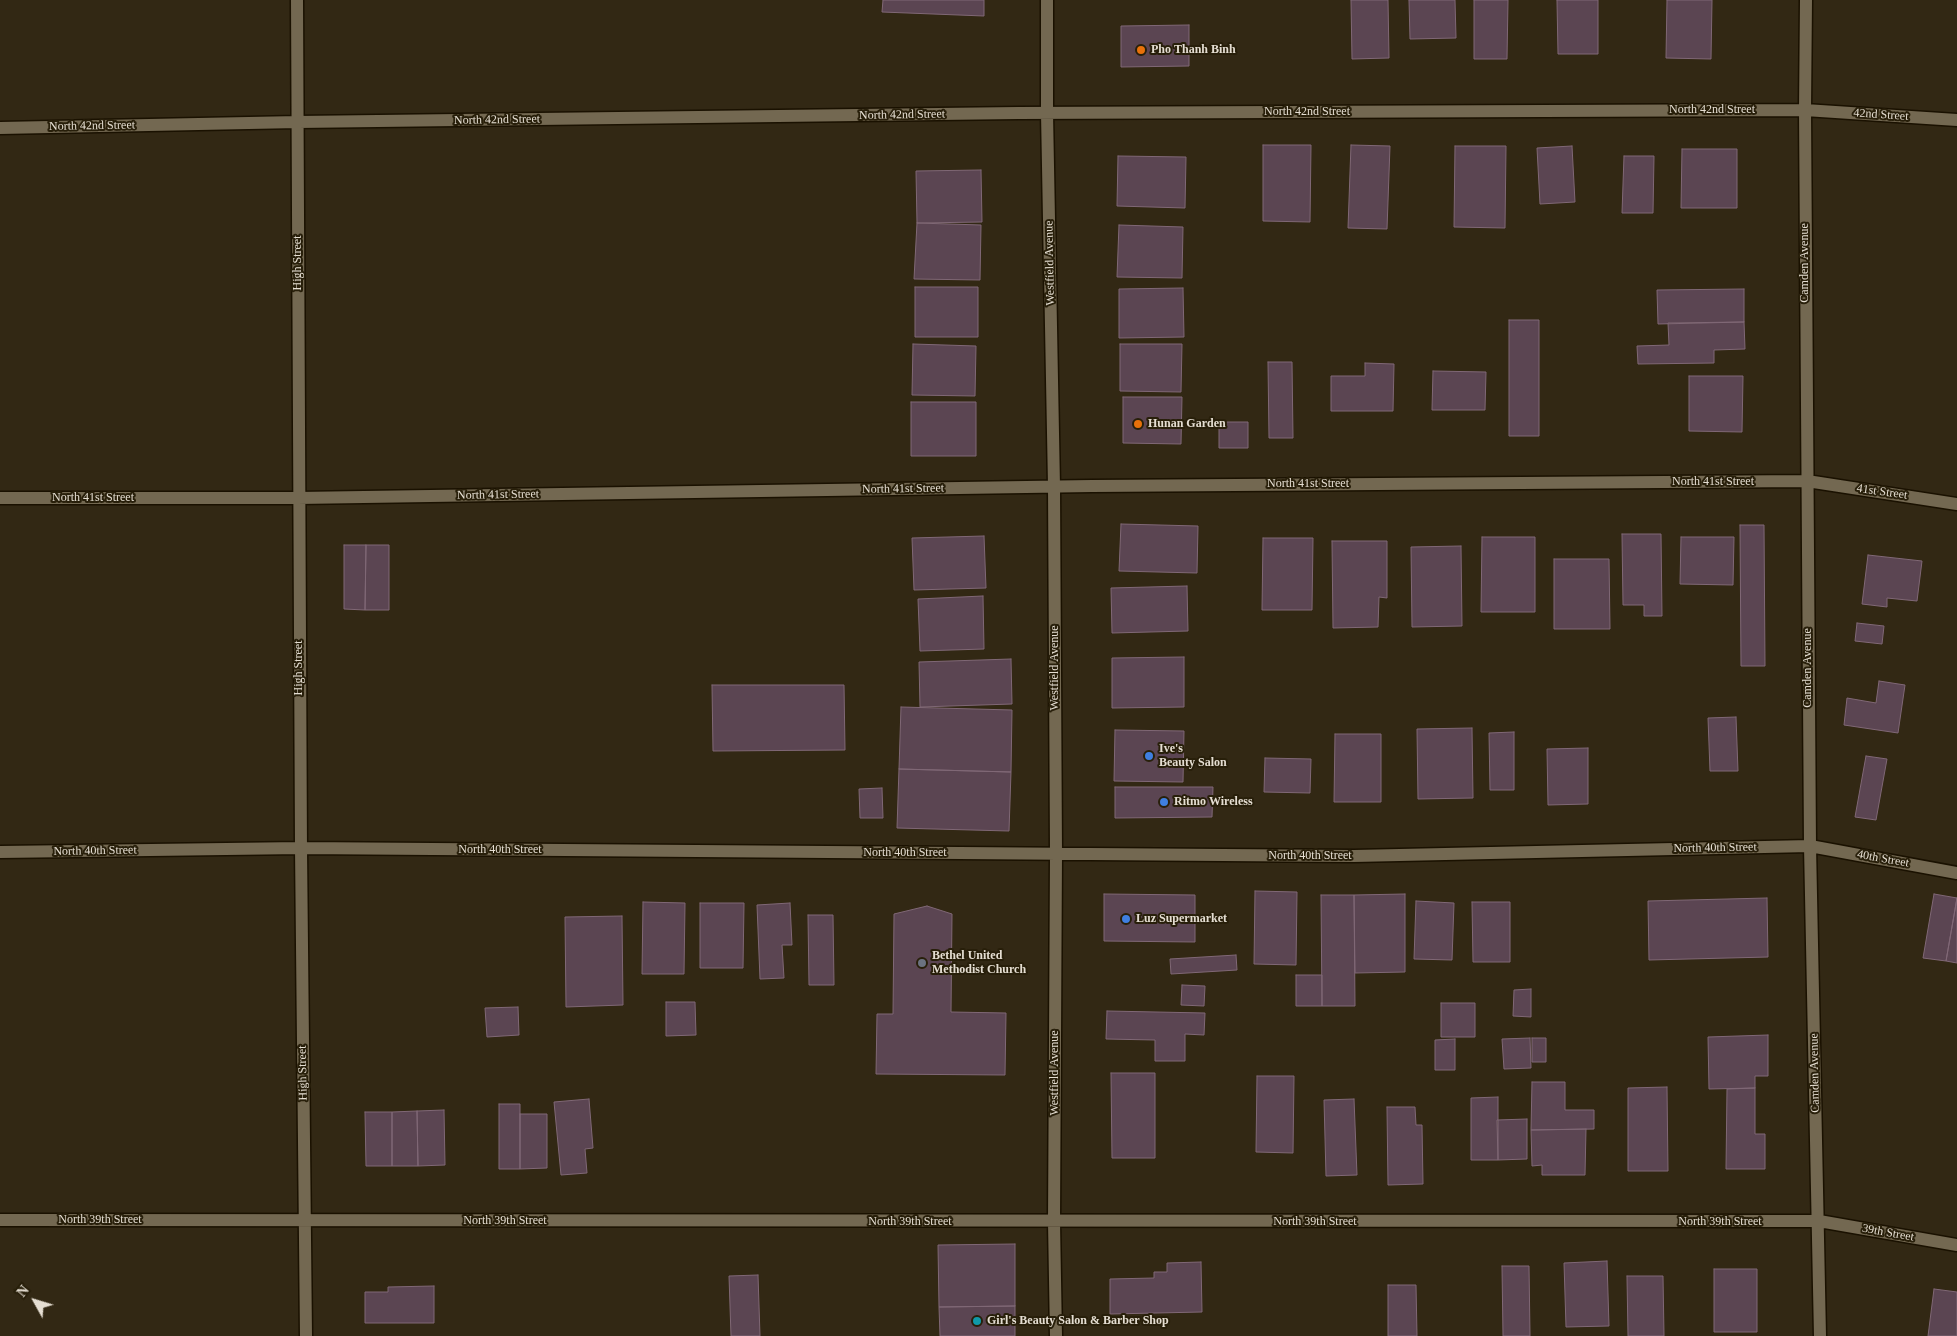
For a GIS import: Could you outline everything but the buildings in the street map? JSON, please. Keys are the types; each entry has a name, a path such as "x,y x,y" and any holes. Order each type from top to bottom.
{"street":[{"name":"High Street","path":"297,0 298,498 306,1336"},
{"name":"Westfield Avenue","path":"1048,0 1047,113 1054,486 1056,854 1054,1222 1056,1336"},
{"name":"Camden Avenue","path":"1806,0 1805,110 1810,846 1820,1336"},
{"name":"North 42nd Street","path":"0,128 298,122 1047,113 1805,110"},
{"name":"42nd Street","path":"1805,110 1957,120"},
{"name":"North 41st Street","path":"0,498 298,498 1054,486 1807,481"},
{"name":"41st Street","path":"1807,481 1957,504"},
{"name":"North 40th Street","path":"0,852 301,848 1354,856 1810,846"},
{"name":"40th Street","path":"1810,846 1957,873"},
{"name":"North 39th Street","path":"0,1220 1819,1222"},
{"name":"39th Street","path":"1819,1222 1957,1245"}],"place":[{"name":"Pho Thanh Binh","path":"1141,50"},
{"name":"Hunan Garden","path":"1138,424"},
{"name":"Ive's Beauty Salon","path":"1149,756"},
{"name":"Ritmo Wireless","path":"1164,802"},
{"name":"Luz Supermarket","path":"1126,919"},
{"name":"Bethel United Methodist Church","path":"922,963"},
{"name":"Girl's Beauty Salon & Barber Shop","path":"977,1321"}]}
